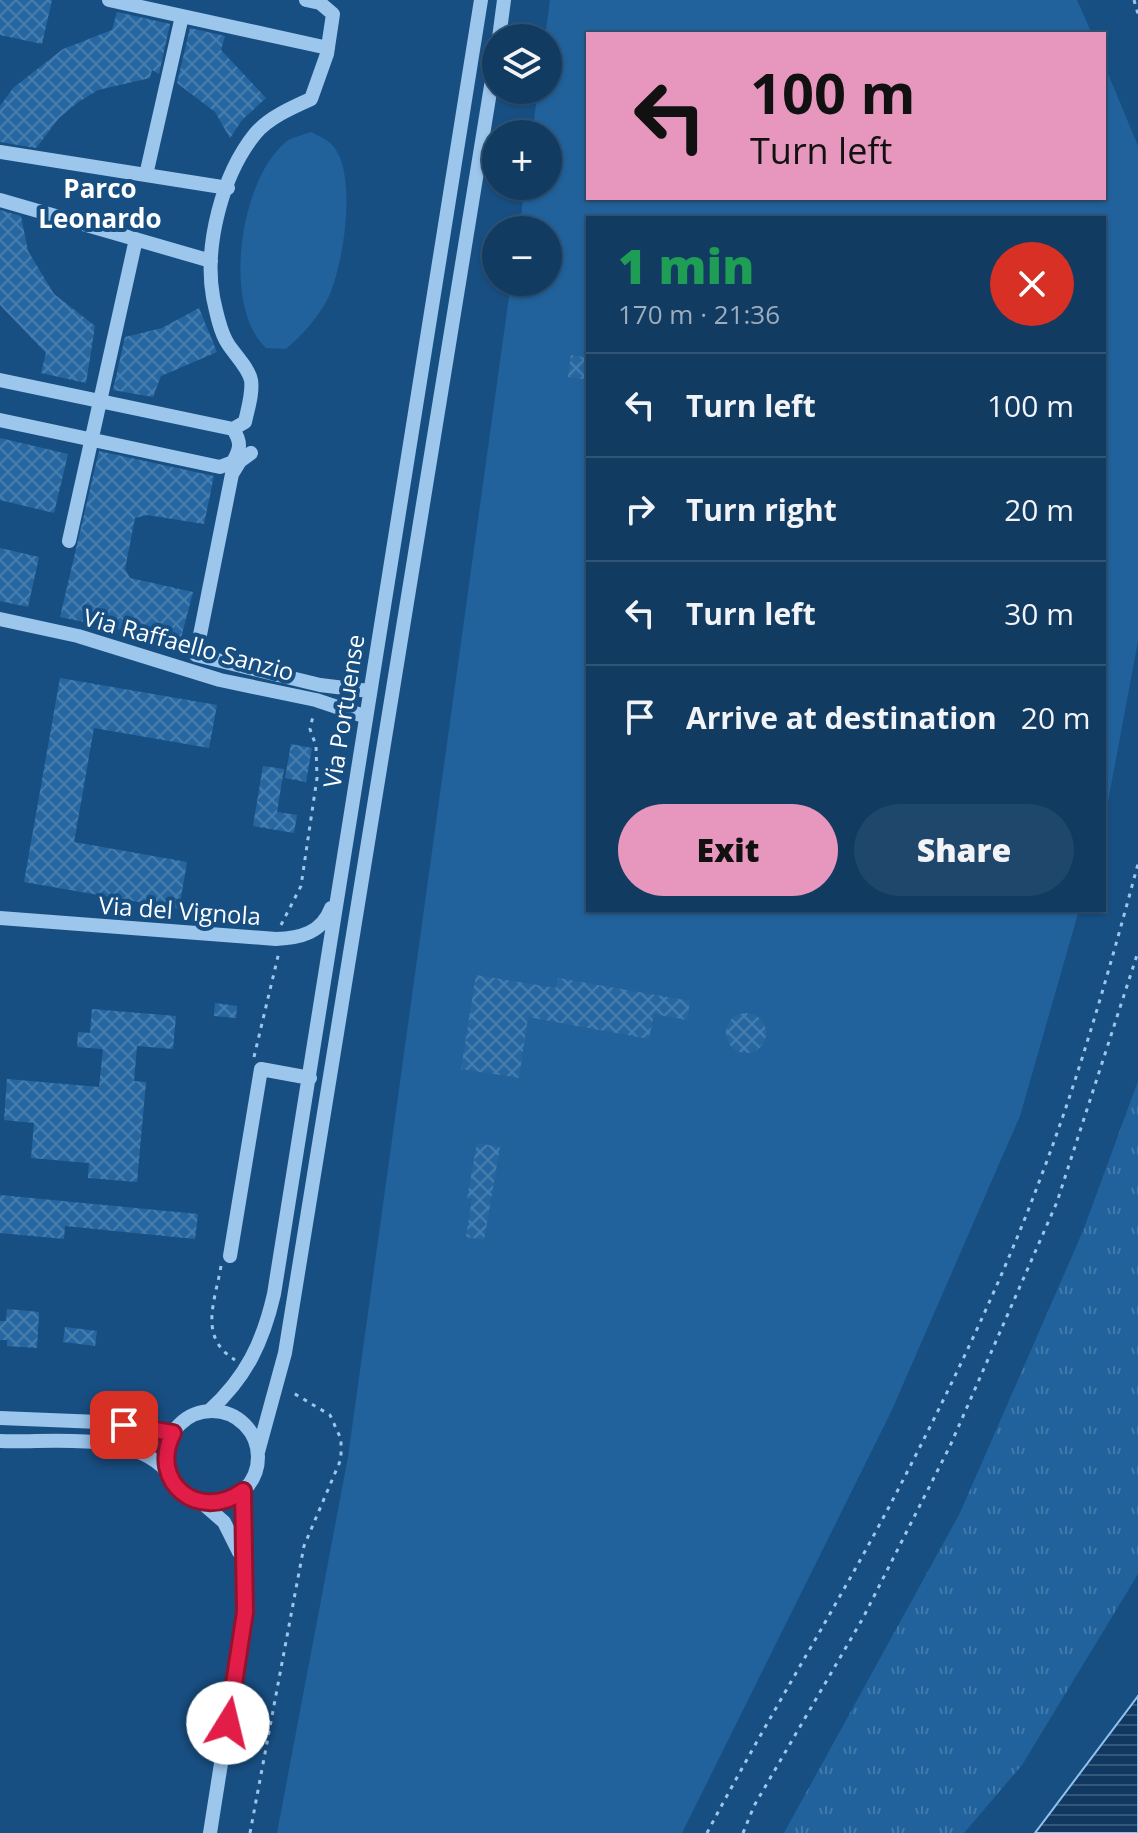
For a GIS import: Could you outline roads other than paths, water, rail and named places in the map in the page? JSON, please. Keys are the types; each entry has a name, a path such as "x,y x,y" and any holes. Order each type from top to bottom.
{"street":[{"path":"109,0 328,48"},
{"path":"0,380 233,429 245,422 252,390 250,376 226,341 213,297 211,261 217,219 235,167 256,133 289,109 311,99 328,48 333,14 320,3 306,0"},
{"name":"Via Portuense","path":"209,1411 235,1388 257,1352 267,1325 310,1078 364,716 481,0"},
{"path":"501,24 504,0"},
{"path":"146,175 182,16"},
{"name":"Via Portuense","path":"258,1452 285,1353 390,694 440,423 489,104"},
{"path":"0,152 228,188"},
{"path":"0,200 211,261"},
{"path":"69,541 136,239"},
{"path":"0,420 220,467 233,462 240,450 239,439 233,429"},
{"path":"251,453 240,461 232,474 196,655 320,685 369,691"},
{"name":"Via Raffaello Sanzio","path":"0,619 78,636 220,680 316,700 364,716"},
{"name":"Via del Vignola","path":"0,918 293,938 319,927 328,916 336,897"},
{"path":"230,1256 261,1069 310,1078"},
{"path":"168,1472 166,1453 173,1433 189,1417 209,1411 230,1414 242,1422 253,1436 258,1452 254,1477 243,1491 225,1501 201,1502"},
{"path":"0,1418 99,1422 173,1433"},
{"path":"0,1441 83,1442 140,1450 168,1472 178,1489 201,1502 224,1522 245,1567"},
{"path":"210,1833 245,1612 241,1524 243,1491"}],"district":[{"name":"Parco Leonardo","path":"100,203"}]}
